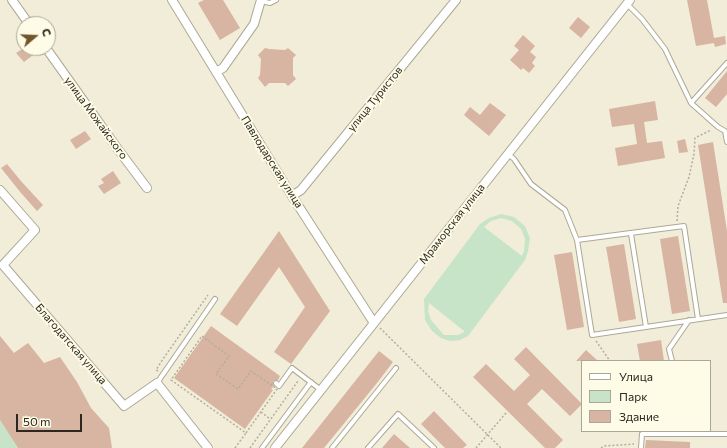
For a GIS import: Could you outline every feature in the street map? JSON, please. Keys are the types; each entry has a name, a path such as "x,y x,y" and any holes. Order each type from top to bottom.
{"street":[{"path":"12,0 23,16"},
{"name":"Павлодарская улица","path":"172,0 292,196 374,322"},
{"name":"улица Туристов","path":"292,196 301,190 456,0"},
{"path":"216,72 223,68 254,24 261,1"},
{"name":"Мраморская улица","path":"276,448 374,322 629,2"},
{"name":"улица Можайского","path":"52,56 147,188"},
{"name":"Благодатская улица","path":"0,190 35,230 3,265 124,406 157,382"},
{"path":"157,382 208,448"}],"lane":[{"path":"261,1 270,3 276,0"},
{"path":"629,2 665,49 691,103 718,127 726,131 727,142"},
{"path":"691,103 727,63"},
{"path":"508,154 514,159 531,184 565,210 577,240 592,334 727,315"},
{"path":"577,240 684,226 698,319"},
{"path":"631,234 646,327"},
{"path":"157,382 215,299"},
{"path":"672,360 668,349 689,320"},
{"path":"276,383 279,386 292,368 322,390"},
{"path":"332,448 396,368"},
{"path":"262,448 311,382"},
{"path":"368,448 398,414 434,448"},
{"path":"641,446 642,434 727,434"}],"path":[{"path":"676,227 678,206 689,177 694,154 695,138 718,127"},
{"path":"163,359 208,295"},
{"path":"374,322 501,448"},
{"path":"592,334 609,360"},
{"path":"235,448 246,433 261,412 276,389 251,370 238,389 216,374 229,356 202,336 171,380 246,433"},
{"path":"250,448 302,376"},
{"path":"261,412 271,419"},
{"path":"476,448 506,413"},
{"path":"601,448 604,446 641,446"}],"green space":[{"path":"501,214 514,217 525,226 530,238 525,260 468,336 460,340 450,341 441,338 432,331 425,320 424,299 480,224 489,218","holes":["501,218 512,221 521,229 525,239 522,256 484,227 491,221","429,303 464,331 464,332 458,335 444,335 431,320 428,311"]},
{"path":"0,420 18,448 0,448"}],"building":[{"path":"204,0 223,0 240,28 220,40 198,3"},
{"path":"687,0 707,0 714,38 725,36 726,44 715,47 714,43 696,46"},
{"path":"578,17 590,27 581,38 569,28"},
{"path":"523,35 535,46 530,52 536,57 532,63 535,66 529,73 523,68 521,70 510,60 519,50 514,46"},
{"path":"265,48 285,50 288,48 296,55 293,58 293,75 296,79 288,86 285,83 269,83 265,87 258,78 260,75 261,59 258,55"},
{"path":"19,56 32,56 24,62"},
{"path":"727,71 727,94 716,107 705,98"},
{"path":"655,101 658,120 644,122 647,143 662,141 665,158 618,166 615,148 637,144 634,124 612,127 609,109"},
{"path":"490,103 506,115 489,136 464,115 470,107 480,115"},
{"path":"85,131 91,139 76,149 70,140"},
{"path":"685,139 688,152 679,153 677,141"},
{"path":"713,142 727,231 727,303 723,303 698,145"},
{"path":"7,164 43,205 37,211 1,168"},
{"path":"113,171 121,183 104,194 98,186 104,183 101,179"},
{"path":"279,231 330,311 291,364 274,352 305,307 279,267 237,326 220,314"},
{"path":"678,236 690,311 672,314 660,239"},
{"path":"624,244 636,319 619,322 606,247"},
{"path":"572,252 584,327 567,330 554,255"},
{"path":"211,326 280,376 278,380 273,381 274,386 271,389 273,390 245,429 174,378"},
{"path":"0,336 14,353 28,343 44,363 60,357 77,382 91,408 109,428 112,448 18,448 0,420"},
{"path":"661,340 664,360 640,360 637,344"},
{"path":"526,347 581,403 581,405 570,416 542,389 527,404 563,440 555,448 545,448 473,377 486,364 514,391 530,375 514,359"},
{"path":"586,350 597,360 581,360 576,361"},
{"path":"379,351 393,362 377,383 324,448 302,448"},
{"path":"434,411 467,445 463,448 445,448 421,424"},
{"path":"394,434 410,448 382,448"},
{"path":"646,440 690,442 690,448 645,448"}]}
